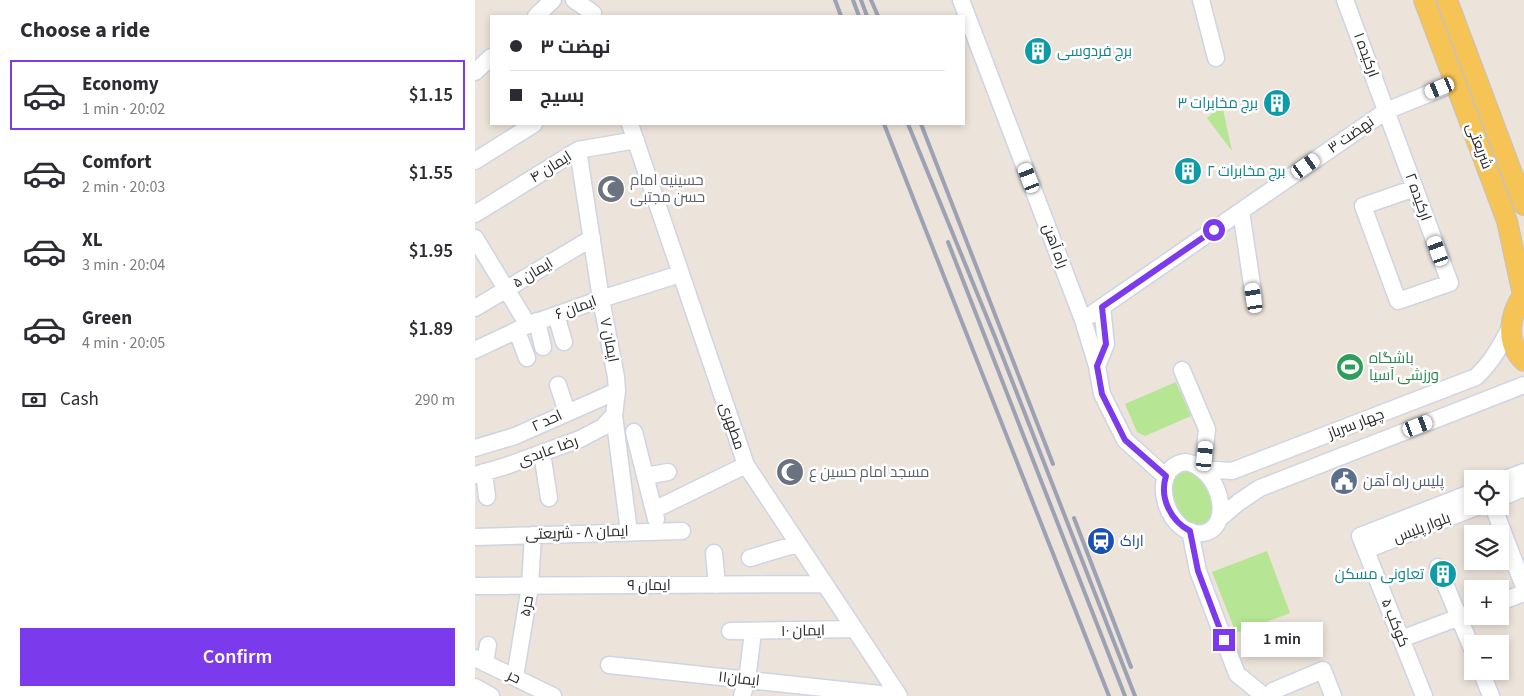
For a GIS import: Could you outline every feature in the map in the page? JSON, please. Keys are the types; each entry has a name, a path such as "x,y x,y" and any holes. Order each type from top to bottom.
{"main road":[{"name":"شریعتی","path":"1424,0 1455,83 1515,223 1523,295"},
{"name":"شریعتی","path":"1447,0 1524,205"},
{"path":"1510,167 1524,183"},
{"path":"1523,295 1514,309 1511,326 1513,343 1520,358 1524,361"}],"street":[{"path":"537,15 553,0"},
{"path":"574,0 592,10"},
{"name":"راه آهن","path":"961,0 1083,320 1097,366 1102,394 1125,440 1166,476"},
{"path":"1201,0 1216,58"},
{"name":"ارکیده ۱","path":"1345,0 1386,111"},
{"path":"475,72 490,58"},
{"name":"نهضت ۳","path":"1083,320 1386,111 1455,83"},
{"name":"ارکیده ۲","path":"1386,111 1415,188 1450,283 1398,301 1363,206 1415,188"},
{"path":"475,161 532,125"},
{"name":"مطهری","path":"630,125 746,465 898,696"},
{"name":"ایمان ۴","path":"475,214 579,150 636,140"},
{"name":"ایمان ۷","path":"579,150 617,391 614,416 629,532"},
{"path":"1241,211 1254,298"},
{"path":"475,238 527,326 543,347"},
{"name":"ایمان ۵","path":"475,308 592,238"},
{"name":"ایمان ۶","path":"475,350 527,326 601,299 680,274"},
{"path":"1097,366 1106,344 1102,307"},
{"path":"557,315 564,342"},
{"path":"527,326 527,358"},
{"name":"چهار سرباز","path":"1203,470 1222,472 1241,468 1476,376 1488,366 1499,350 1511,326"},
{"path":"1182,370 1207,429 1203,470"},
{"path":"558,385 567,412"},
{"name":"چهار سرباز","path":"1219,519 1260,488 1524,385"},
{"name":"احد ۲","path":"475,448 515,436 617,391"},
{"name":"رضا عابدی","path":"480,473 506,466 580,439 603,427 614,416"},
{"path":"634,432 658,531"},
{"path":"542,453 549,498"},
{"path":"1181,463 1195,464 1203,470 1217,487 1220,504 1219,519 1214,527 1207,532 1199,533 1190,531 1177,522 1168,508 1164,492 1166,476 1174,466 1181,463"},
{"path":"654,510 746,465"},
{"path":"645,476 668,472"},
{"path":"1509,478 1524,472"},
{"path":"480,473 487,498"},
{"path":"1509,494 1524,488"},
{"name":"بلوار پلیس","path":"1363,543 1464,496"},
{"name":"بلوار پلیس","path":"1363,543 1464,511"},
{"path":"1496,515 1524,587"},
{"name":"ایمان ۸ - شریعتی","path":"475,537 682,531"},
{"path":"1190,531 1198,571 1237,674 1269,693 1323,670 1333,696"},
{"name":"حر۵","path":"515,677 530,586 533,535"},
{"name":"کوکب ۵","path":"1363,543 1424,696"},
{"path":"750,558 797,544"},
{"path":"715,553 717,585"},
{"path":"1438,567 1464,613"},
{"name":"ایمان ۹","path":"475,586 823,584"},
{"path":"1509,599 1524,593"},
{"path":"1401,639 1464,615"},
{"name":"ایمان ۱۰","path":"730,631 854,629"},
{"path":"743,696 753,632"},
{"path":"480,660 488,645"},
{"name":"حر","path":"480,660 553,696"},
{"name":"ایمان۱۱","path":"609,665 747,680 802,691 898,696"},
{"path":"1485,680 1491,696"},
{"path":"475,688 491,696"}],"green space":[{"path":"1222,105 1232,151 1207,118"},
{"path":"1176,382 1191,416 1145,436 1137,432 1125,404"},
{"path":"1187,471 1203,479 1211,493 1212,515 1205,523 1196,524 1187,521 1174,504 1172,484 1177,476"},
{"path":"1267,551 1290,613 1236,633 1212,572"}],"railway":[{"path":"835,0 841,15"},
{"path":"853,0 859,15"},
{"path":"861,0 867,15"},
{"path":"871,0 878,15"},
{"path":"884,125 1109,696"},
{"path":"908,125 995,337 1135,696"},
{"path":"921,125 1053,464"},
{"path":"948,242 1125,696"},
{"path":"1074,518 1131,667"}],"place":[{"name":"برج فردوسی","path":"1038,51"},
{"name":"برج مخابرات ۳","path":"1277,103"},
{"name":"برج مخابرات ۲","path":"1188,171"},
{"name":"حسینیه امام حسن مجتبی","path":"611,189"},
{"name":"باشگاه ورزشی آسیا","path":"1350,367"},
{"name":"مسجد امام حسین ع","path":"790,472"},
{"name":"پلیس راه آهن","path":"1344,481"},
{"name":"اراک","path":"1101,541"},
{"name":"تعاونی مسکن","path":"1443,574"}],"route":[{"path":"1214,230 1102,307 1106,344 1097,366 1102,394 1125,440 1166,476 1164,492 1168,508 1177,522 1190,531 1198,571 1224,640"}]}
